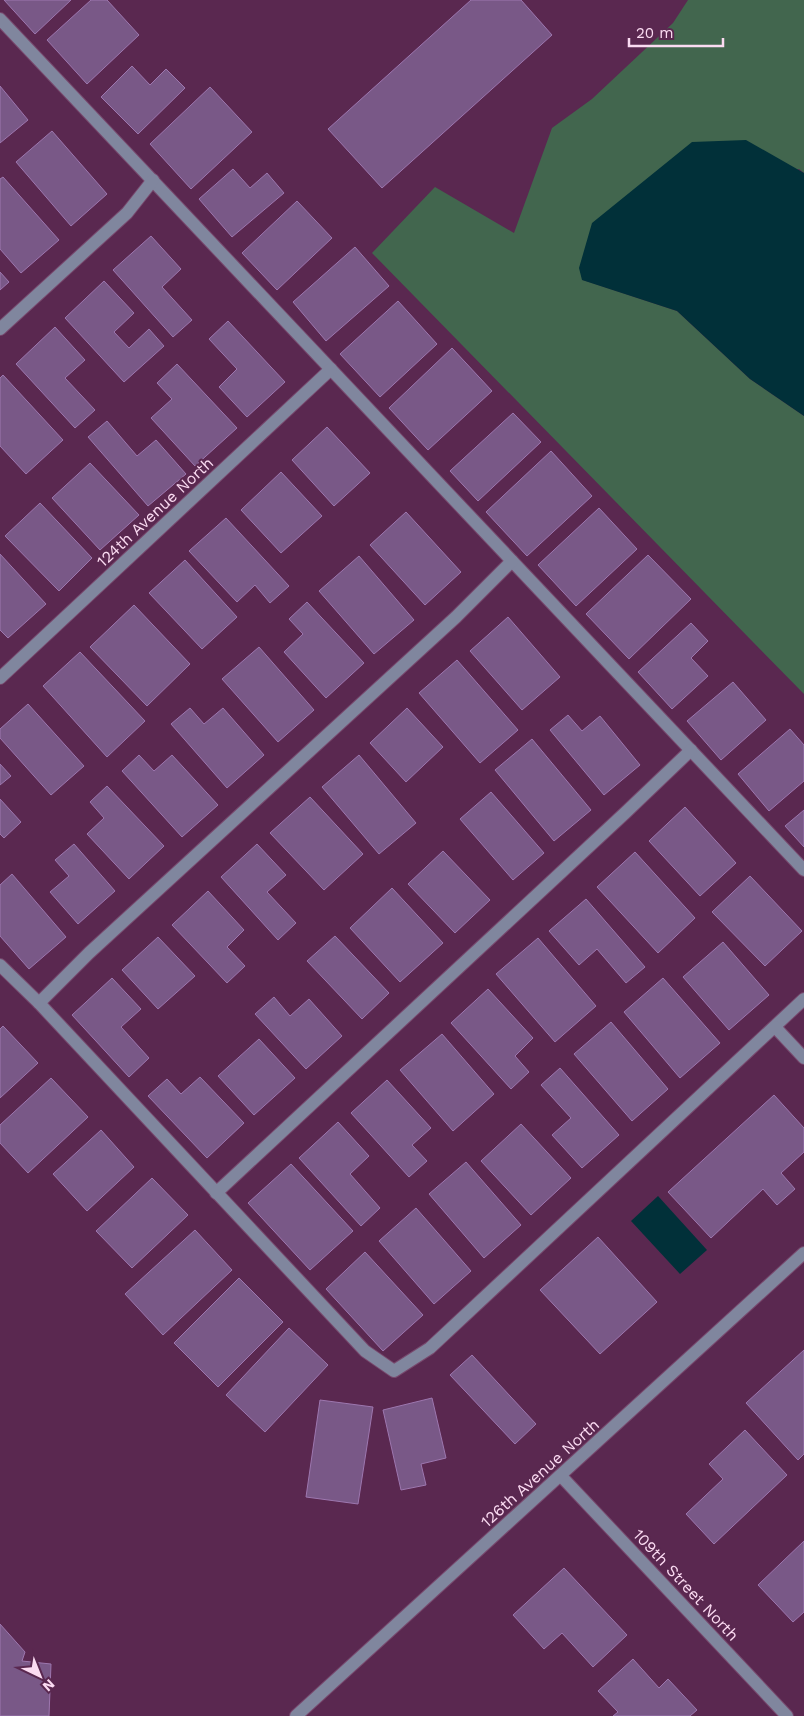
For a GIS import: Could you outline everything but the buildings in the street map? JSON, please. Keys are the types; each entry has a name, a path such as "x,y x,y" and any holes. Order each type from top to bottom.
{"street":[{"path":"0,19 804,870"},
{"path":"0,329 126,213 153,180"},
{"name":"124th Avenue North","path":"0,678 331,369"},
{"path":"39,1003 89,953 456,617 512,560"},
{"path":"216,1193 691,750"},
{"path":"0,965 39,1003 365,1351 394,1371 430,1348 804,999"},
{"path":"775,1027 804,1058"},
{"name":"126th Avenue North","path":"296,1716 804,1253"},
{"name":"109th Street North","path":"561,1476 787,1716"}],"shaded area":[{"path":"688,0 804,0 804,173 799,169 583,280 677,311 750,379 804,416 804,694 372,253 435,187 514,233 552,128 592,99 673,23"},
{"path":"746,140 804,173 804,416 750,379 677,311 582,280 579,268 592,223 692,142"},
{"path":"658,1196 707,1250 680,1274 631,1221"}]}
